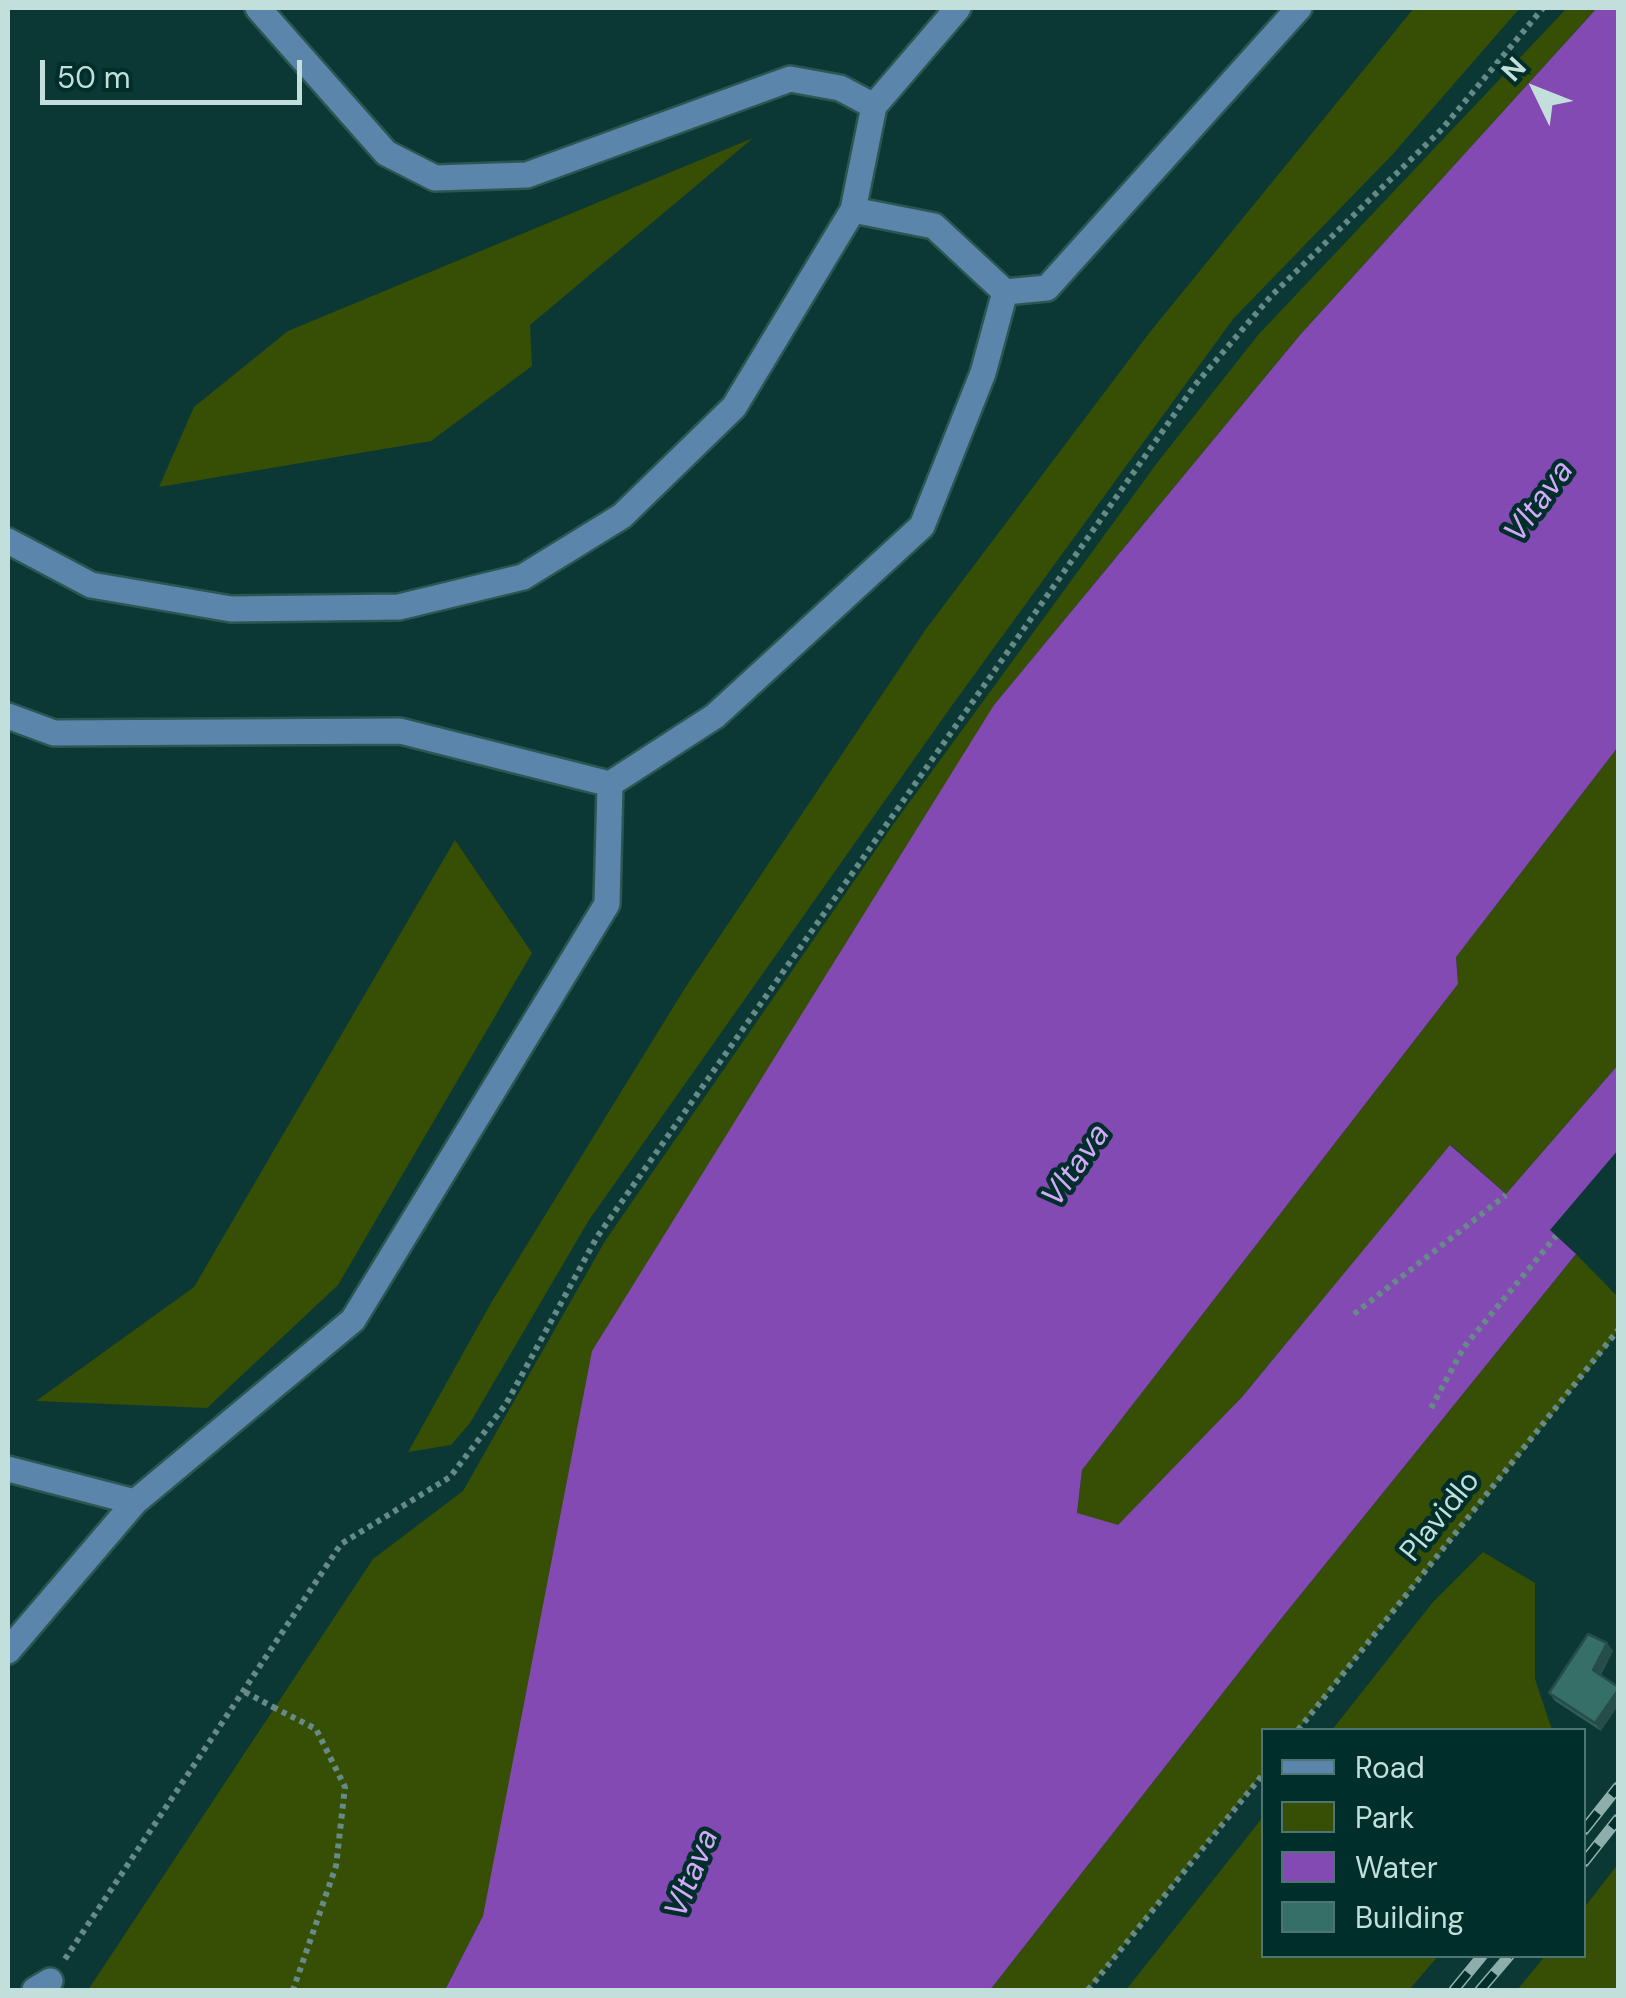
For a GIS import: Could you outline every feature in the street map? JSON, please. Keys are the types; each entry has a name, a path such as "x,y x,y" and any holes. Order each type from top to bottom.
{"lane":[{"path":"258,8 386,153 434,178 527,175 790,79 840,88 874,106"},
{"path":"8,541 91,585 231,609 399,606 523,577 622,516 734,408 854,210 874,106 958,8"},
{"path":"854,210 934,226 1005,292 1047,288 1299,8"},
{"path":"8,735 400,730 610,784 715,716 922,526 982,373 1005,292"},
{"path":"8,716 54,733"},
{"path":"8,1652 135,1502 353,1320 607,904 610,784"},
{"path":"8,1469 135,1502"}],"path":[{"path":"42,1986 245,1692 341,1544 450,1477 506,1404 597,1236 1195,385 1272,296 1442,129 1543,8"},
{"path":"1354,1314 1506,1194"},
{"path":"1431,1408 1464,1347 1556,1236"},
{"name":"Plavidlo","path":"1300,1728 1606,1348 1618,1328"},
{"path":"1606,1348 1618,1340"},
{"path":"245,1692 316,1729 345,1786 336,1866 293,1990"},
{"path":"1088,1990 1261,1777"}],"green space":[{"path":"1414,8 1520,8 1392,155 1233,319 953,704 589,1220 470,1423 451,1445 408,1452 491,1303 685,988 926,629 1150,332"},
{"path":"1567,8 1597,8 1300,335 994,705 483,1916 445,1990 88,1990 373,1559 463,1491 605,1241 895,822 1157,463 1258,335"},
{"path":"753,138 530,325 532,366 431,441 159,487 194,407 288,331"},
{"path":"1618,747 1618,1065 1506,1194 1451,1145 1242,1397 1118,1526 1077,1514 1082,1470 1458,984 1456,957"},
{"path":"455,840 532,953 338,1285 207,1408 36,1401 194,1287"},
{"path":"1576,1254 1618,1297 1618,1330 1606,1348 1300,1728 1261,1728 1261,1775 1088,1990 990,1990 1276,1625"},
{"path":"1483,1552 1535,1583 1535,1679 1551,1728 1334,1728 1433,1602"},
{"path":"1261,1820 1261,1958 1436,1958 1409,1990 1126,1990"},
{"path":"1618,1864 1618,1990 1517,1990 1543,1958 1586,1958 1586,1905"}],"water":[{"name":"Vltava","path":"1597,8 1618,8 1618,747 1456,957 1458,984 1082,1470 1077,1513 1118,1525 1242,1397 1450,1145 1506,1194 1618,1065 1618,1150 1550,1230 1576,1254 1276,1625 990,1990 445,1990 483,1916 592,1351 994,705 1300,335"}],"building":[{"path":"1588,1634 1607,1643 1593,1670 1618,1687 1595,1723 1549,1693"}],"railway":[{"path":"1586,1827 1618,1787"},
{"path":"1586,1859 1618,1819"},
{"path":"1454,1990 1480,1958"},
{"path":"1480,1990 1507,1958"}]}
